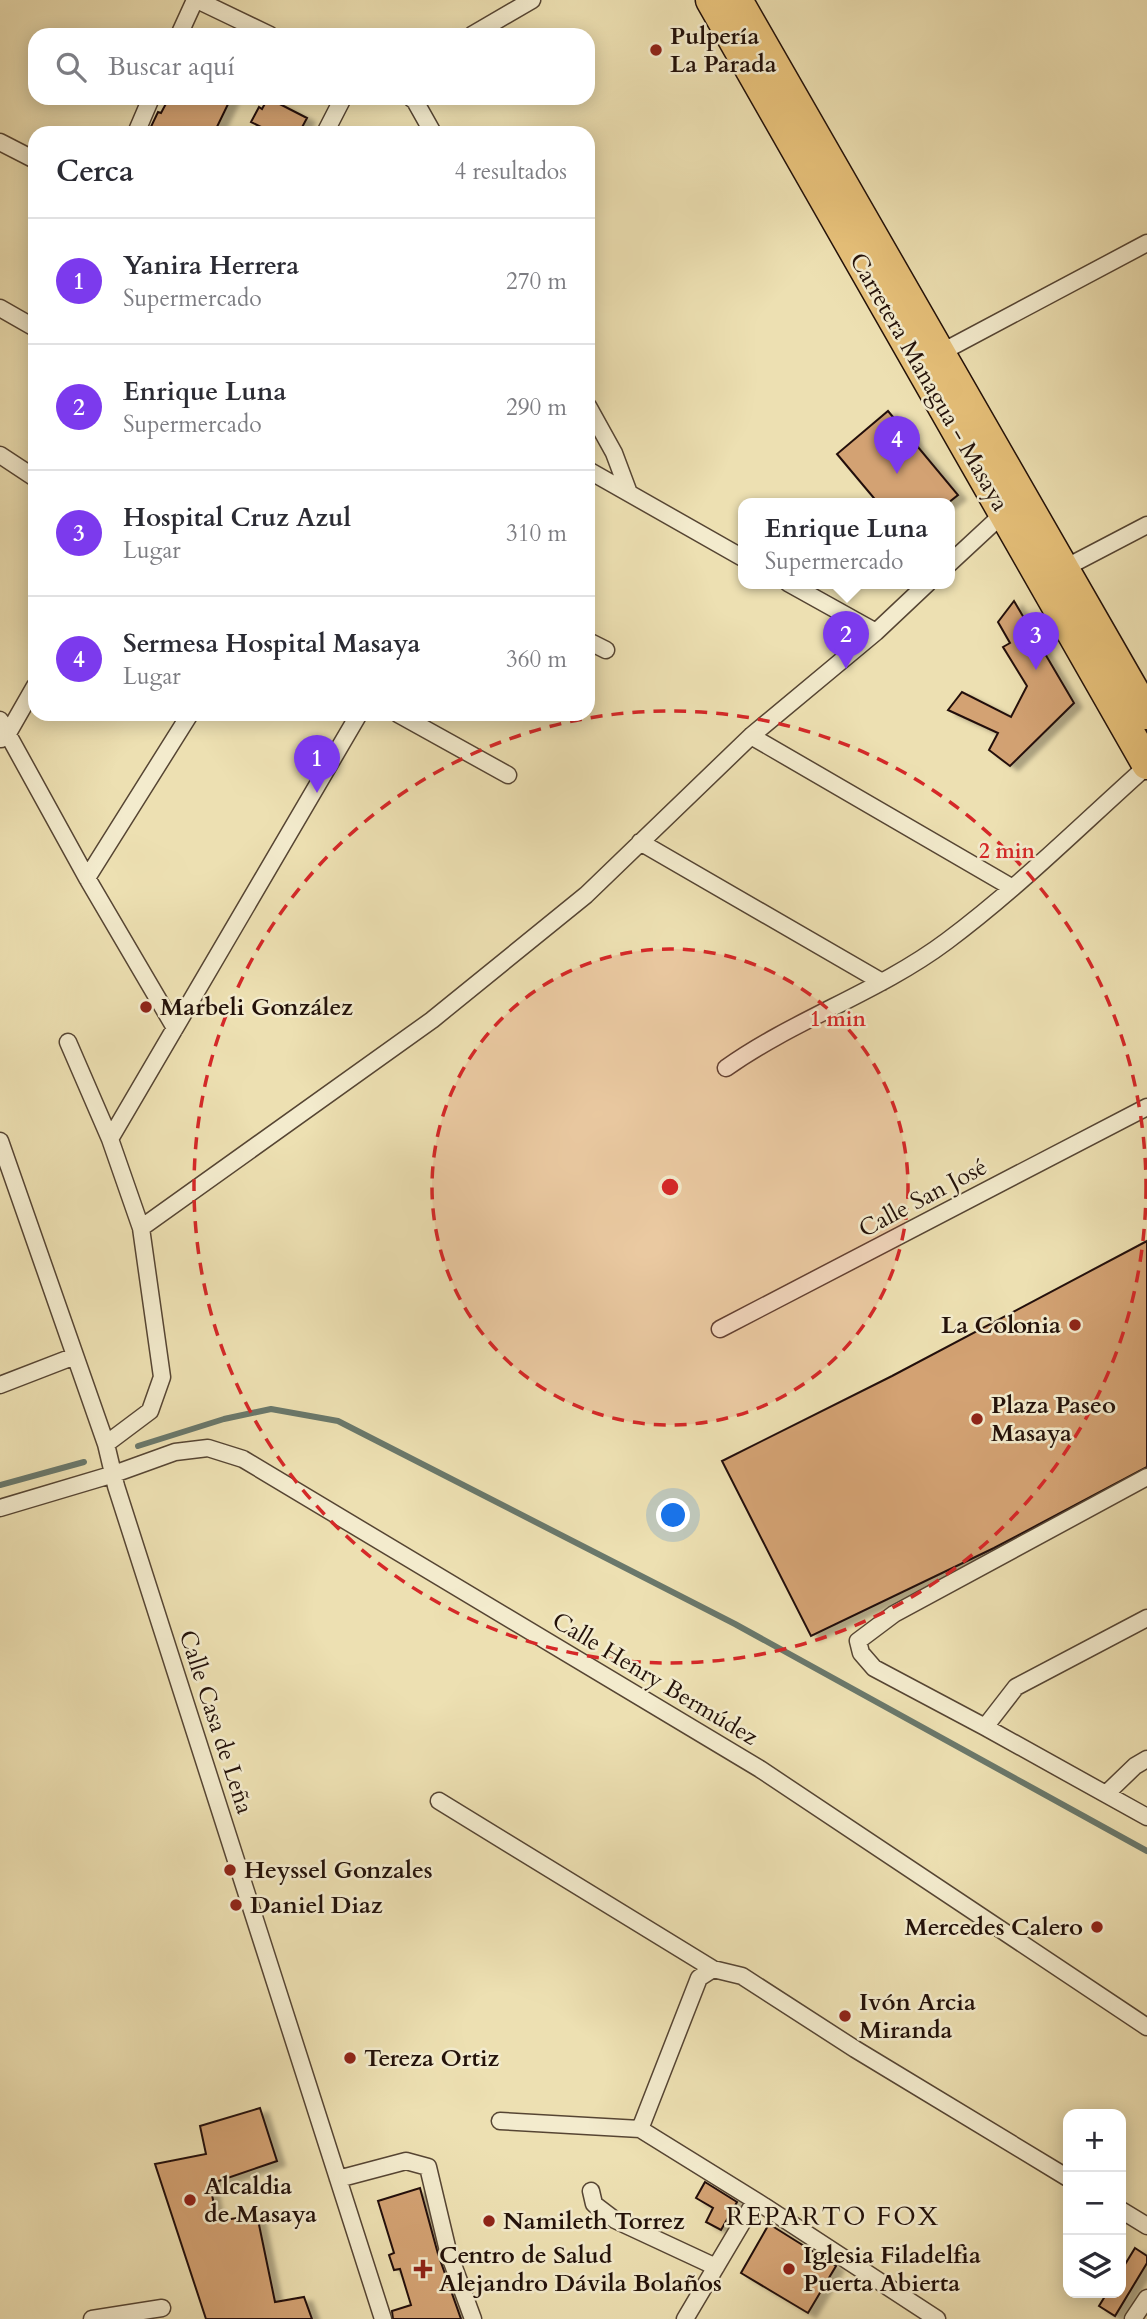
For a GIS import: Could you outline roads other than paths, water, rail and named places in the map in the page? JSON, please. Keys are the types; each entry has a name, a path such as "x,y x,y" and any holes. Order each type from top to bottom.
{"highway":[{"name":"Carretera Managua - Masaya","path":"711,0 1004,513 1053,575 1147,714"},
{"name":"Carretera Managua - Masaya","path":"737,0 940,353 1147,765"}],"street":[{"path":"182,28 196,0 255,28"},
{"path":"484,28 532,0"},
{"path":"139,126 148,105"},
{"path":"329,126 339,105"},
{"path":"417,105 429,126"},
{"path":"0,142 28,156"},
{"path":"940,353 1147,243"},
{"path":"0,308 28,324"},
{"path":"595,419 614,453 629,493"},
{"path":"0,455 28,473"},
{"path":"595,474 738,555"},
{"path":"955,558 1004,513"},
{"path":"1053,575 1147,525"},
{"path":"799,589 876,632"},
{"path":"141,1228 432,1020 586,895 751,736 876,632 923,589"},
{"path":"595,644 606,650"},
{"path":"4,737 28,698"},
{"path":"0,720 4,737 175,1028"},
{"path":"87,878 186,721"},
{"path":"110,1139 355,721"},
{"path":"411,721 508,775"},
{"path":"751,736 1011,887"},
{"path":"726,1068 748,1052 882,982 946,942 1147,765"},
{"path":"640,842 882,982"},
{"path":"68,1042 110,1139 141,1228 162,1377 150,1411 106,1444"},
{"name":"Calle San José","path":"720,1329 1147,1107"},
{"name":"Calle Casa de Leña","path":"1,1145 106,1444 120,1499 383,2319"},
{"path":"0,1385 75,1356"},
{"name":"Calle Henry Bermúdez","path":"0,1508 114,1474 175,1452 208,1448 243,1460 760,1769 1147,2027"},
{"path":"1147,1477 894,1614 858,1641 861,1653 874,1668 1147,1818"},
{"path":"985,1727 1016,1687 1147,1618"},
{"path":"1106,1794 1135,1766 1147,1759"},
{"path":"439,1801 713,1969 742,1976 855,2049 1063,2175"},
{"path":"640,2129 699,1978 713,1969"},
{"path":"500,2121 640,2129 937,2319"},
{"path":"338,2179 406,2161 428,2167 447,2250 473,2319"},
{"path":"591,2191 594,2204 615,2220 716,2267"},
{"path":"685,2319 755,2201"},
{"path":"1126,2213 1147,2226"},
{"path":"1133,2319 1147,2298"},
{"path":"92,2319 162,2308"}],"waterway":[{"path":"138,1446 224,1419 271,1409 338,1421 735,1624 1147,1851"},
{"path":"0,1485 84,1462"}],"place":[{"name":"Pulpería La Parada","path":"656,50"},
{"name":"Sermesa Hospital Masaya","path":"897,474"},
{"name":"Enrique Luna","path":"846,669"},
{"name":"Hospital Cruz Azul","path":"1036,670"},
{"name":"Yanira Herrera","path":"317,793"},
{"name":"Marbeli González","path":"146,1007"},
{"name":"La Colonia","path":"1075,1325"},
{"name":"Plaza Paseo Masaya","path":"977,1419"},
{"name":"Heyssel Gonzales","path":"230,1870"},
{"name":"Daniel Diaz","path":"236,1905"},
{"name":"Mercedes Calero","path":"1097,1927"},
{"name":"Ivón Arcia Miranda","path":"845,2016"},
{"name":"Tereza Ortiz","path":"350,2058"},
{"name":"Alcaldia de Masaya","path":"190,2200"},
{"name":"Namileth Torrez","path":"489,2221"},
{"name":"Centro de Salud Alejandro Dávila Bolaños","path":"423,2269"},
{"name":"Iglesia Filadelfia Puerta Abierta","path":"789,2269"}],"district":[{"name":"REPARTO FOX","path":"833,2216"}]}
